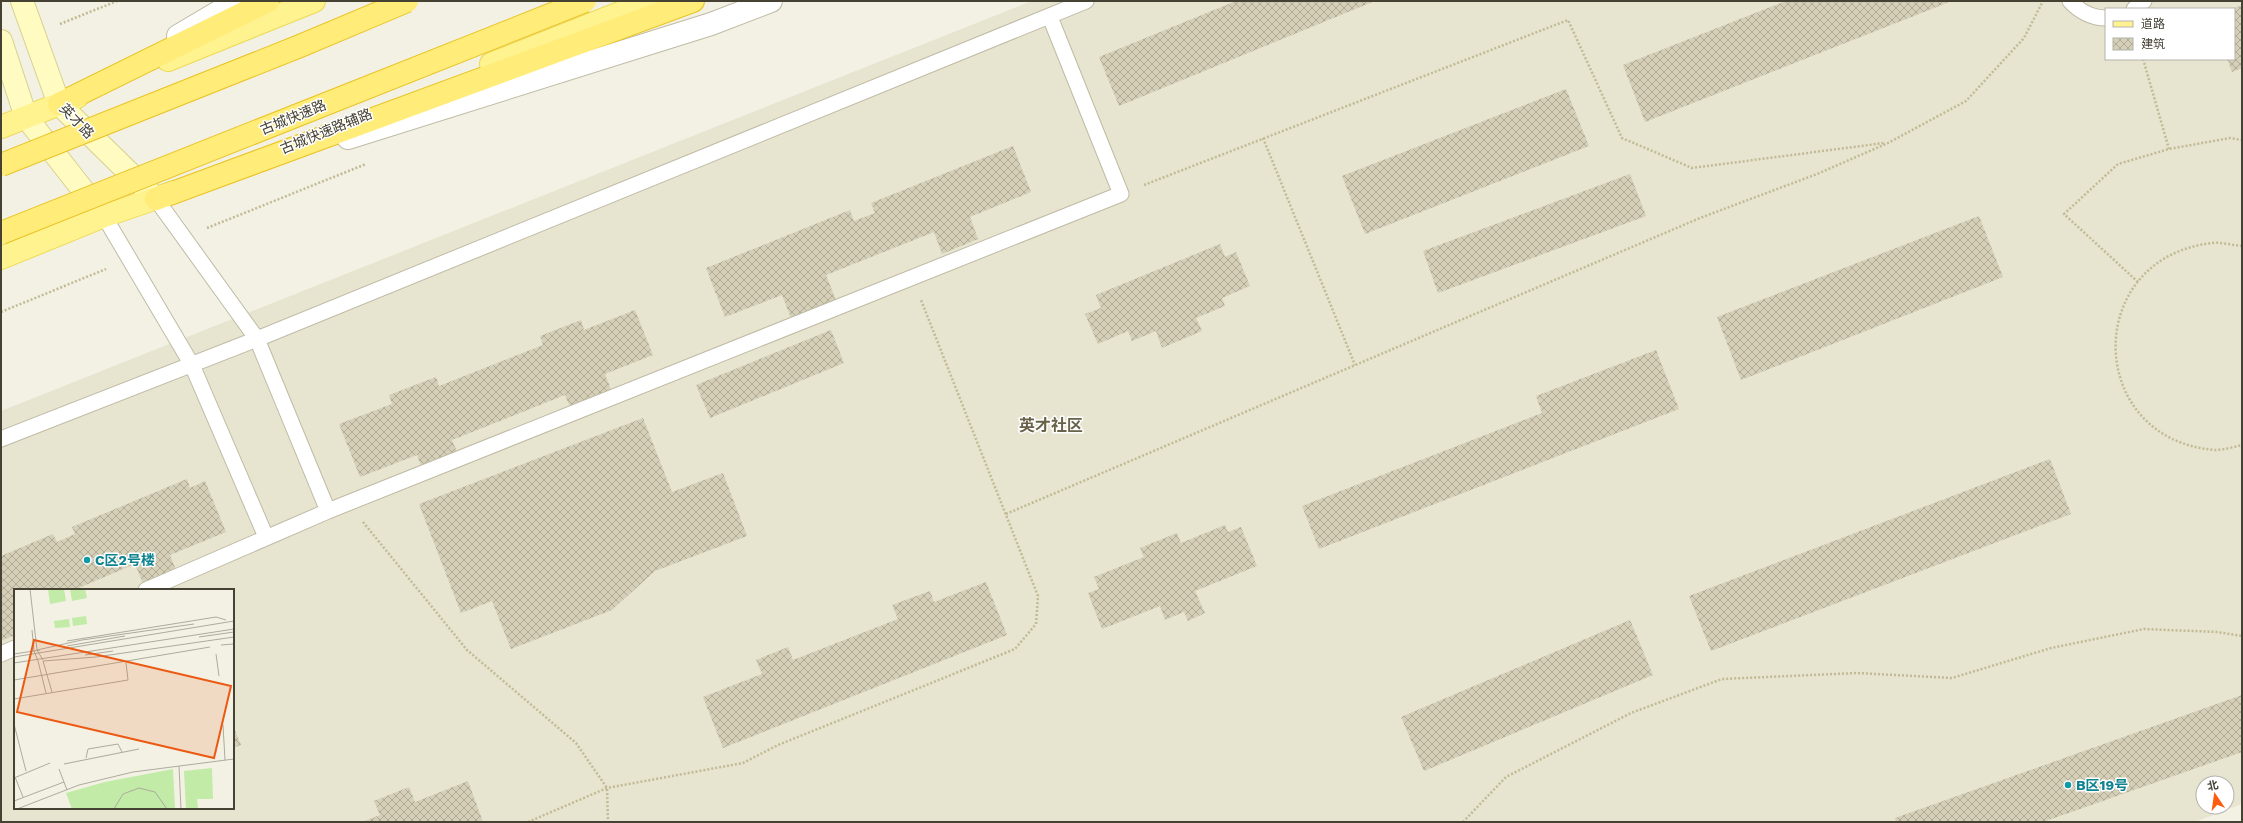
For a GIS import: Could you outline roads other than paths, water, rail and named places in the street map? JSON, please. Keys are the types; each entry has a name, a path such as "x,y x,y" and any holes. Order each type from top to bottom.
{"highway":[{"path":"59,104 268,1"},
{"path":"1,165 300,46 407,1"},
{"name":"古城快速路","path":"1,233 586,1"},
{"path":"156,199 693,1"}],"main road":[{"name":"英才路","path":"22,1 59,104 156,199"},
{"path":"1,127 314,1"},
{"name":"古城快速路辅路","path":"1,258 104,216 156,199 650,1"},
{"path":"1,41 26,117 104,216"}],"street":[{"path":"59,104 237,1"},
{"path":"156,199 711,24 771,1"}],"lane":[{"path":"1,439 257,339 1050,17 1086,1"},
{"path":"2070,1 2083,12 2099,18 2105,18"},
{"path":"2135,8 2144,1"},
{"path":"148,589 266,537 1121,194 1050,17"},
{"path":"156,199 257,339 328,512"},
{"path":"104,216 192,365 266,537"},
{"path":"1,654 14,648"}],"place":[{"name":"C区2号楼","path":"87,560"},
{"name":"B区19号","path":"2068,785"}],"district":[{"name":"英才社区","path":"1051,425"}]}
